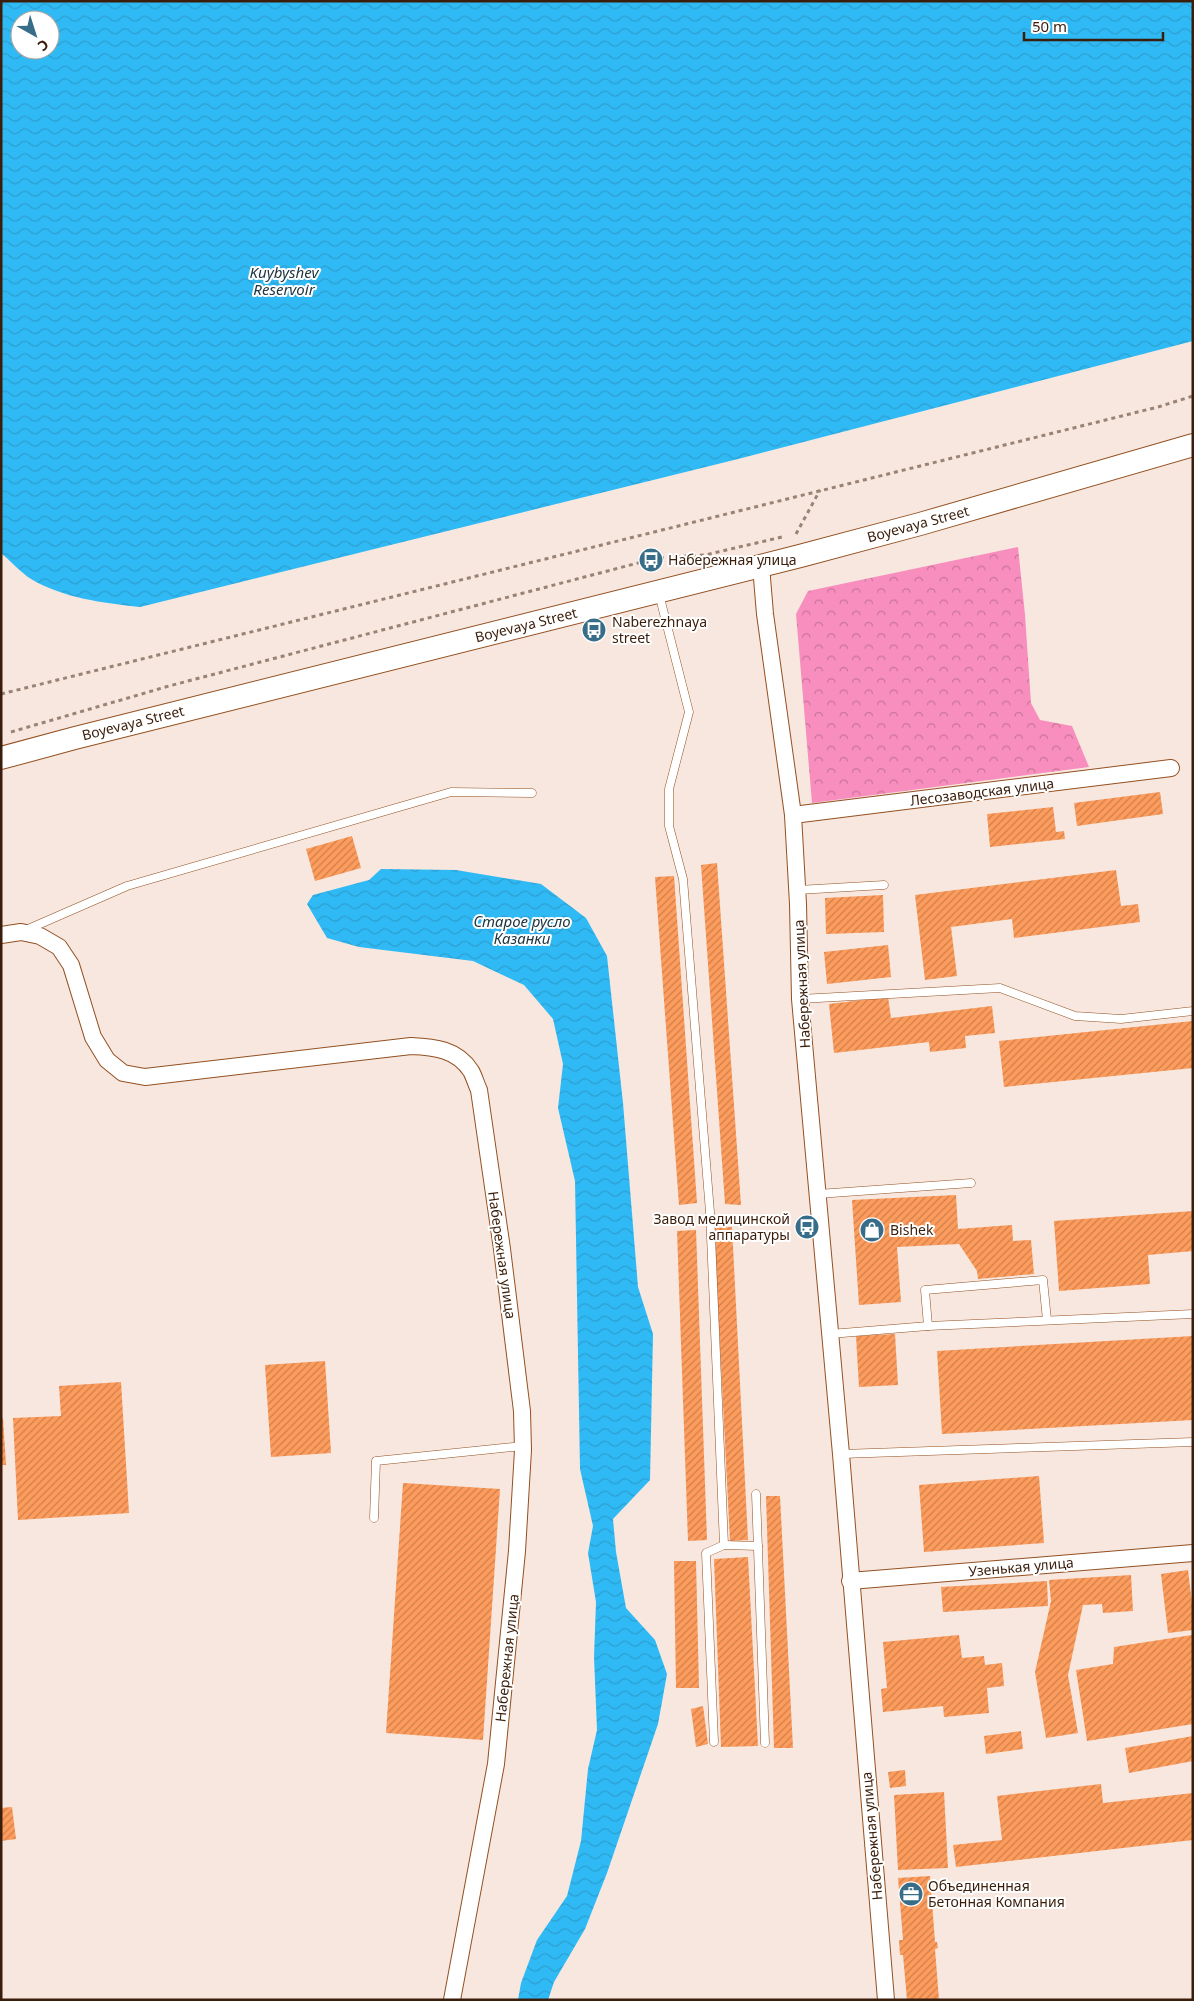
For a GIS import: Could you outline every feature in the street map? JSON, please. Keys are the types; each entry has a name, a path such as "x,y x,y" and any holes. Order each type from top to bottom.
{"main road":[{"name":"Boyevaya Street","path":"1,758 74,738 761,566 920,524 1193,445"}],"street":[{"name":"Набережная улица","path":"761,566 765,614 793,815 798,890 800,998 841,1454 886,2000"},
{"name":"Лесозаводская улица","path":"793,815 1171,768"},
{"name":"Набережная улица","path":"1,935 21,932 40,936 59,948 71,965 93,1037 107,1060 123,1073 145,1077 410,1046 438,1048 455,1056 471,1071 479,1090 502,1249 522,1411 523,1446 517,1551 496,1764 452,2000"},
{"name":"Узенькая улица","path":"850,1581 1193,1554"}],"lane":[{"path":"659,592 689,712 669,789 669,826 683,879 710,1212 724,1545"},
{"path":"21,932 127,886 451,792 532,793"},
{"path":"798,890 884,885"},
{"path":"800,998 1000,988 1075,1016 1121,1019 1193,1011"},
{"path":"818,1194 971,1182"},
{"path":"928,1326 925,1290 1043,1280 1047,1320"},
{"path":"830,1334 928,1326 1193,1314"},
{"path":"841,1454 1193,1442"},
{"path":"374,1518 376,1460 523,1446"},
{"path":"756,1494 765,1742"},
{"path":"714,1742 706,1552 724,1545 758,1546"}],"path":[{"path":"1,694 1158,407 1193,396"},
{"path":"10,732 169,686 657,558 705,555 797,534 820,490"}],"green space":[{"path":"1018,547 1031,703 1040,720 1072,726 1089,767 812,803 796,614 808,591"}],"water":[{"name":"Kuybyshev Reservoir","path":"1,1 1193,1 1193,341 738,459 140,607 98,601 56,591 23,573 1,553"},
{"name":"Старое русло Казанки","path":"381,869 456,870 541,884 586,918 607,956 623,1103 638,1287 653,1334 650,1480 613,1519 616,1552 626,1608 655,1640 667,1674 658,1724 607,1873 585,1929 554,1982 548,2000 518,2000 521,1983 537,1940 567,1896 581,1841 588,1769 597,1730 594,1657 596,1602 588,1553 593,1526 580,1469 575,1181 558,1108 563,1064 553,1019 524,985 473,961 359,947 327,938 307,904 313,895 369,880"}],"building":[{"path":"1160,792 1163,814 1077,826 1074,803"},
{"path":"1053,807 1056,832 1064,831 1065,839 990,847 987,814"},
{"path":"352,836 361,868 315,881 306,849"},
{"path":"717,863 741,1205 725,1204 701,865"},
{"path":"1116,870 1121,906 1138,904 1140,922 1014,938 1012,919 951,927 957,976 925,980 915,895"},
{"path":"674,876 697,1203 679,1205 655,877"},
{"path":"883,895 884,932 826,934 825,898"},
{"path":"888,945 891,977 827,984 824,952"},
{"path":"888,997 891,1018 992,1006 995,1033 965,1036 966,1048 930,1052 929,1042 834,1053 829,1004"},
{"path":"1193,1021 1193,1068 1004,1087 999,1041"},
{"path":"956,1195 958,1229 1012,1225 1013,1241 1031,1240 1034,1274 978,1279 977,1271 959,1244 897,1247 901,1302 859,1305 852,1200"},
{"path":"1193,1211 1193,1251 1148,1255 1150,1284 1059,1291 1054,1221"},
{"path":"732,1227 748,1540 730,1541 714,1228"},
{"path":"696,1230 707,1540 688,1541 677,1231"},
{"path":"895,1334 898,1385 859,1387 856,1336"},
{"path":"1193,1336 1193,1420 942,1434 937,1351"},
{"path":"325,1361 331,1453 271,1457 265,1365"},
{"path":"121,1382 129,1513 18,1520 13,1418 61,1416 59,1386"},
{"path":"1,1418 3,1418 6,1465 1,1465"},
{"path":"1039,1476 1044,1543 924,1552 919,1485"},
{"path":"403,1483 500,1489 483,1740 386,1733"},
{"path":"766,1496 780,1496 793,1748 774,1748"},
{"path":"748,1557 758,1746 721,1747 714,1559"},
{"path":"674,1561 696,1561 699,1688 676,1688"},
{"path":"1188,1570 1193,1630 1168,1633 1161,1574"},
{"path":"1131,1575 1133,1611 1103,1613 1102,1604 1083,1605 1068,1675 1078,1733 1046,1738 1035,1672 1051,1601 1049,1580"},
{"path":"1047,1581 1048,1606 943,1612 941,1587"},
{"path":"959,1635 962,1658 984,1656 985,1665 1002,1663 1004,1686 987,1688 989,1713 944,1717 943,1706 883,1712 881,1689 887,1688 883,1642"},
{"path":"1192,1635 1193,1724 1087,1741 1076,1670 1113,1664 1114,1647"},
{"path":"703,1706 708,1744 696,1747 691,1709"},
{"path":"1021,1731 1023,1749 986,1754 984,1736"},
{"path":"1193,1736 1193,1761 1129,1773 1125,1748"},
{"path":"905,1770 906,1786 890,1788 888,1772"},
{"path":"1101,1784 1103,1803 1193,1793 1193,1840 956,1867 953,1845 1002,1840 997,1796"},
{"path":"944,1792 948,1868 898,1870 894,1795"},
{"path":"12,1807 16,1839 1,1841 1,1808"},
{"path":"930,1876 935,1942 937,1942 938,1948 935,1949 939,2000 907,2000 903,1955 900,1955 899,1940 903,1940 898,1878"}],"place":[{"name":"Набережная улица","path":"651,560"},
{"name":"Naberezhnaya street","path":"594,630"},
{"name":"Завод медицинской аппаратуры","path":"807,1227"},
{"name":"Bishek","path":"872,1230"},
{"name":"Объединенная Бетонная Компания","path":"911,1894"}]}
